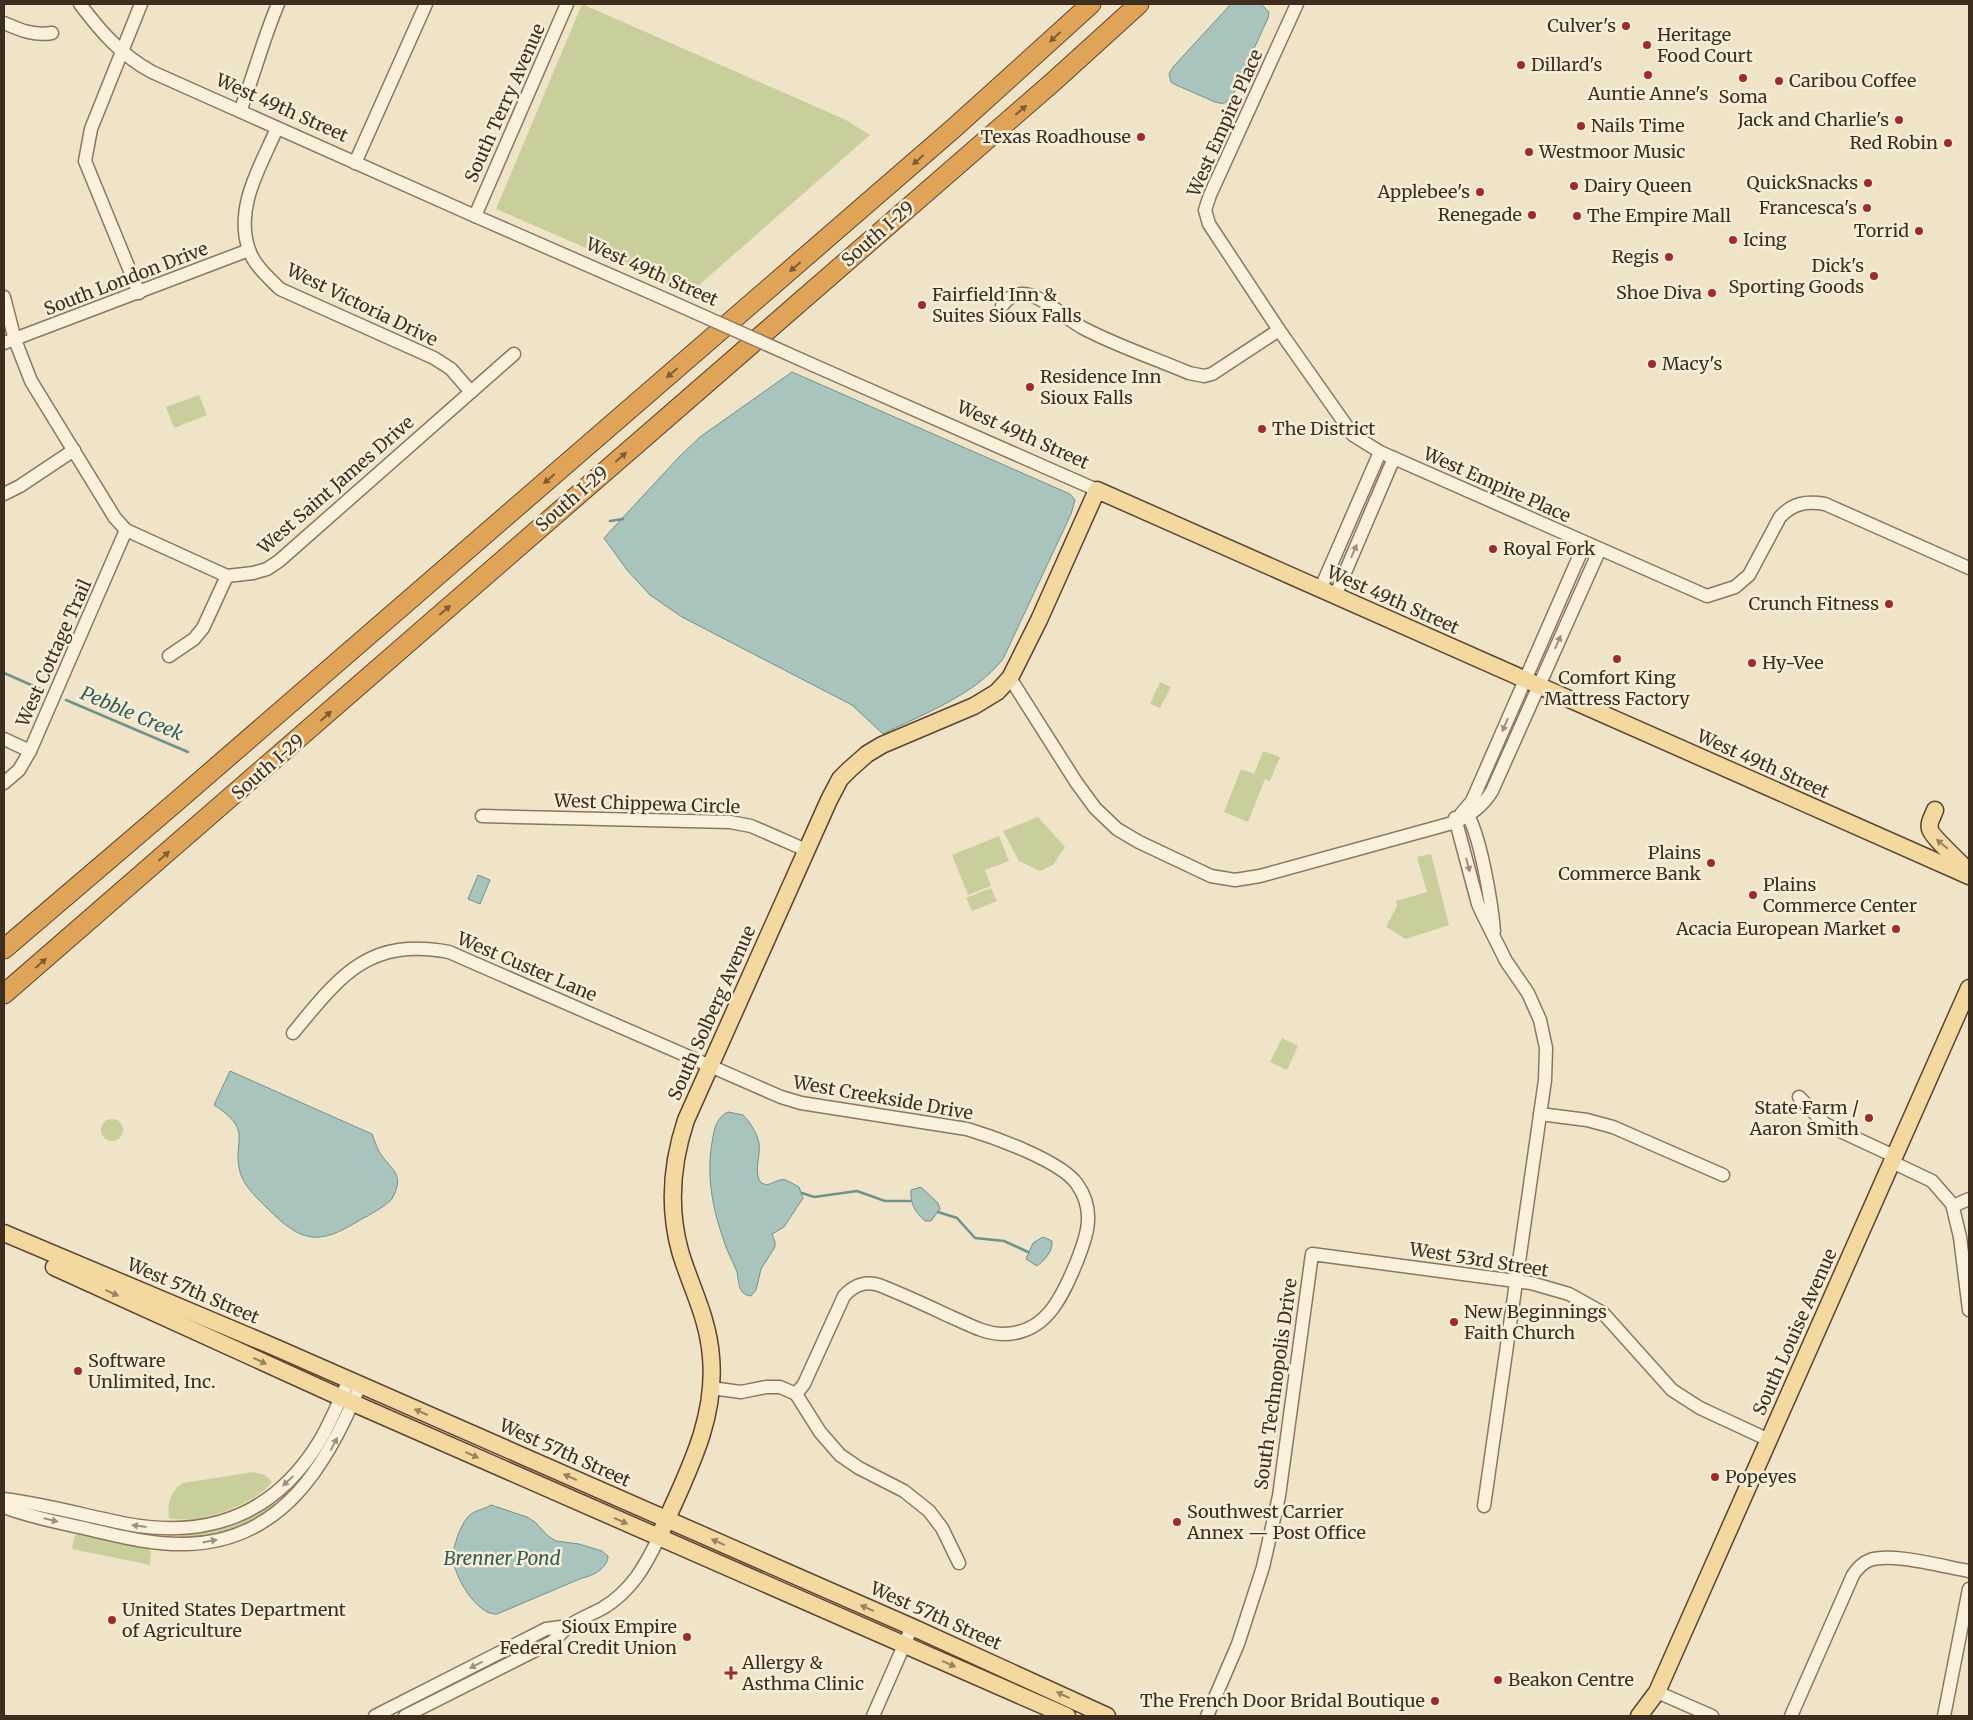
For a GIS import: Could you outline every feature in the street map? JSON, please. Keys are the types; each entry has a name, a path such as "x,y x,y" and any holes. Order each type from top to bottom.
{"highway":[{"name":"South I-29","path":"4,949 954,128 1091,4"},
{"name":"South I-29","path":"4,994 1053,82 1139,4"}],"main road":[{"name":"West 49th Street","path":"1097,490 1969,876"},
{"name":"South Solberg Avenue","path":"658,1537 702,1438 708,1414 711,1388 711,1356 704,1314 680,1251 675,1227 673,1179 683,1129 709,1066 806,850 840,780 860,759 882,745 974,706 997,692 1010,678 1039,620 1097,490"},
{"path":"1935,810 1930,825 1933,836 1969,872"},
{"name":"South Louise Avenue","path":"1652,1716 1657,1692 1969,988"},
{"name":"West 57th Street","path":"4,1233 355,1383 912,1627 1107,1716"},
{"name":"West 57th Street","path":"4,1245 347,1400 1067,1716"},
{"name":"South Louise Avenue","path":"1639,1716 1657,1692"}],"street":[{"name":"West 49th Street","path":"80,4 97,27 122,53 152,72 1097,490"},
{"path":"139,293 85,161 91,129 141,4"},
{"path":"240,112 263,42 278,4"},
{"path":"355,163 426,4"},
{"name":"South Terry Avenue","path":"475,216 568,4"},
{"name":"West Empire Place","path":"1296,4 1205,210 1209,224 1279,330 1353,436 1380,452 1708,596 1735,588 1749,574 1780,517 1792,506 1808,502 1825,504 1969,568"},
{"path":"4,23 31,34 52,33"},
{"name":"West Victoria Drive","path":"277,128 248,194 244,217 249,250 262,271 280,289 434,358 451,369 472,392"},
{"name":"South London Drive","path":"9,342 249,250"},
{"path":"1002,306 1018,294 1034,297 1086,329 1189,374 1204,376 1212,374 1279,330"},
{"path":"4,297 9,342 114,518 126,530 227,576 203,628 194,640 169,656"},
{"name":"West Saint James Drive","path":"227,576 253,573 279,561 514,354"},
{"path":"4,494 20,486 74,450"},
{"path":"1328,593 1380,452"},
{"name":"West Empire Place","path":"1328,593 1394,458"},
{"name":"West Cottage Trail","path":"4,783 18,770 30,751 126,530"},
{"name":"West Empire Place","path":"1531,683 1585,543"},
{"path":"1010,678 1076,782 1095,808 1110,822 1139,842 1211,876 1236,880 1260,876 1458,818 1482,806 1492,791 1531,683 1600,549"},
{"path":"4,739 30,751"},
{"name":"West Chippewa Circle","path":"482,816 730,822 751,826 806,850"},
{"path":"1458,818 1478,904 1506,960 1535,1007 1542,1027 1546,1048 1540,1114 1484,1506"},
{"name":"West Custer Lane","path":"293,1033 339,980 360,963 381,954 397,950 429,948 449,952 477,963 709,1066"},
{"name":"West Creekside Drive","path":"709,1066 769,1092 801,1103 941,1124 987,1135 1060,1168 1076,1182 1086,1203 1089,1221 1085,1241 1061,1297 1052,1311 1039,1322 1013,1333 995,1334 974,1327 884,1286 870,1282 863,1283 852,1288 844,1296 804,1384 796,1394"},
{"path":"1799,1097 1825,1124 1893,1159 1932,1181 1942,1190 1953,1206 1960,1237 1969,1310"},
{"path":"1540,1114 1587,1120 1613,1127 1723,1175"},
{"path":"1953,1206 1969,1199"},
{"name":"West 53rd Street","path":"1312,1254 1544,1286 1569,1294 1589,1304 1613,1322 1672,1390 1700,1408 1769,1440"},
{"name":"South Technopolis Drive","path":"1207,1716 1244,1628 1255,1596 1267,1549 1279,1496 1312,1254"},
{"path":"4,1507 70,1525 150,1542 187,1544 226,1538 259,1524 282,1508 309,1481 332,1446 347,1400 355,1383"},
{"path":"711,1388 741,1392 766,1387 780,1387 796,1394 820,1432 840,1455 859,1468 904,1491 925,1507 942,1528 959,1563"},
{"path":"4,1499 129,1524 160,1528 194,1528 227,1521 261,1505 297,1473 347,1400"},
{"name":"South Solberg Avenue","path":"405,1716 552,1642 569,1626 609,1605 626,1592 646,1564 658,1537"},
{"path":"1791,1716 1852,1575 1859,1567 1868,1560 1887,1558 1969,1571"},
{"path":"1944,1716 1969,1589"},
{"name":"South Solberg Avenue","path":"375,1716 546,1629 569,1626"},
{"path":"873,1716 912,1627"},
{"path":"1657,1692 1712,1716"}],"green space":[{"path":"582,4 846,120 870,135 690,293 496,209"},
{"path":"199,395 207,415 174,428 166,407"},
{"path":"1160,682 1171,687 1160,708 1150,704"},
{"path":"1263,751 1280,757 1270,781 1265,779 1248,822 1224,812 1241,769 1254,774"},
{"path":"1038,817 1065,847 1053,865 1040,871 1019,861 1003,831"},
{"path":"999,836 1009,861 985,870 991,886 968,895 952,855"},
{"path":"1431,854 1449,925 1406,939 1386,927 1397,906 1396,901 1427,892 1417,857"},
{"path":"991,888 997,901 972,911 966,898"},
{"path":"1282,1038 1298,1046 1287,1070 1270,1062"},
{"path":"112,1119 120,1122 123,1130 120,1138 112,1141 104,1138 101,1130 104,1122"},
{"path":"253,1472 265,1475 272,1482 253,1498 209,1516 195,1519 169,1518 170,1498 183,1483"},
{"path":"271,1502 277,1506 258,1519 224,1533 179,1539 179,1534 219,1527"},
{"path":"78,1532 148,1547 151,1553 150,1565 72,1549 74,1538"}],"water":[{"path":"1231,4 1261,4 1269,12 1231,99 1225,103 1219,103 1176,85 1171,82 1169,74 1173,67"},
{"path":"792,372 1070,494 1075,500 1071,514 1003,659 991,672 963,693 883,734 852,705 682,617 650,595 627,570 604,538 700,437"},
{"path":"478,875 490,880 480,904 468,899"},
{"path":"230,1071 372,1134 380,1154 394,1171 398,1180 392,1199 377,1211 333,1234 321,1237 301,1234 279,1220 256,1197 243,1180 238,1163 238,1130 227,1114 214,1105"},
{"path":"728,1112 743,1115 755,1132 759,1143 757,1169 761,1183 767,1185 780,1180 786,1180 799,1187 803,1198 784,1227 772,1234 775,1247 761,1269 756,1290 751,1296 741,1291 737,1272 721,1234 714,1207 710,1179 714,1133 719,1120"},
{"path":"921,1187 938,1203 940,1209 931,1221 925,1221 912,1204 911,1190"},
{"path":"1043,1237 1052,1241 1052,1245 1048,1255 1037,1266 1026,1259 1033,1243"},
{"name":"Brenner Pond","path":"491,1505 527,1517 556,1541 579,1544 602,1551 608,1556 603,1568 591,1575 497,1614 489,1613 474,1602 468,1593 457,1574 453,1557 457,1537 469,1515"}],"waterway":[{"path":"610,521 623,519"},
{"name":"Pebble Creek","path":"4,673 45,691"},
{"name":"Pebble Creek","path":"66,700 188,752"},
{"path":"802,1193 814,1197 857,1191 885,1201 910,1201"},
{"path":"938,1212 957,1218 975,1238 1004,1241 1028,1252"}],"place":[{"name":"Culver's","path":"1626,26"},
{"name":"Heritage Food Court","path":"1647,45"},
{"name":"Dillard's","path":"1521,65"},
{"name":"Auntie Anne's","path":"1648,75"},
{"name":"Soma","path":"1743,78"},
{"name":"Caribou Coffee","path":"1779,81"},
{"name":"Jack and Charlie's","path":"1899,120"},
{"name":"Nails Time","path":"1581,126"},
{"name":"Texas Roadhouse","path":"1141,137"},
{"name":"Red Robin","path":"1948,143"},
{"name":"Westmoor Music","path":"1529,152"},
{"name":"QuickSnacks","path":"1868,183"},
{"name":"Dairy Queen","path":"1574,186"},
{"name":"Applebee's","path":"1480,192"},
{"name":"Francesca's","path":"1867,208"},
{"name":"Renegade","path":"1532,215"},
{"name":"The Empire Mall","path":"1577,216"},
{"name":"Torrid","path":"1919,231"},
{"name":"Icing","path":"1733,240"},
{"name":"Regis","path":"1669,257"},
{"name":"Dick's Sporting Goods","path":"1874,276"},
{"name":"Shoe Diva","path":"1712,293"},
{"name":"Fairfield Inn & Suites Sioux Falls","path":"922,305"},
{"name":"Macy's","path":"1652,364"},
{"name":"Residence Inn Sioux Falls","path":"1030,387"},
{"name":"The District","path":"1262,429"},
{"name":"Royal Fork","path":"1493,549"},
{"name":"Crunch Fitness","path":"1889,604"},
{"name":"Comfort King Mattress Factory","path":"1617,659"},
{"name":"Hy-Vee","path":"1752,663"},
{"name":"Plains Commerce Bank","path":"1711,863"},
{"name":"Plains Commerce Center","path":"1753,895"},
{"name":"Acacia European Market","path":"1896,929"},
{"name":"State Farm / Aaron Smith","path":"1869,1118"},
{"name":"New Beginnings Faith Church","path":"1454,1322"},
{"name":"Software Unlimited, Inc.","path":"78,1371"},
{"name":"Popeyes","path":"1715,1477"},
{"name":"Southwest Carrier Annex — Post Office","path":"1177,1522"},
{"name":"United States Department of Agriculture","path":"112,1620"},
{"name":"Sioux Empire Federal Credit Union","path":"687,1637"},
{"name":"Allergy & Asthma Clinic","path":"731,1673"},
{"name":"Beakon Centre","path":"1498,1680"},
{"name":"The French Door Bridal Boutique","path":"1435,1701"}]}
